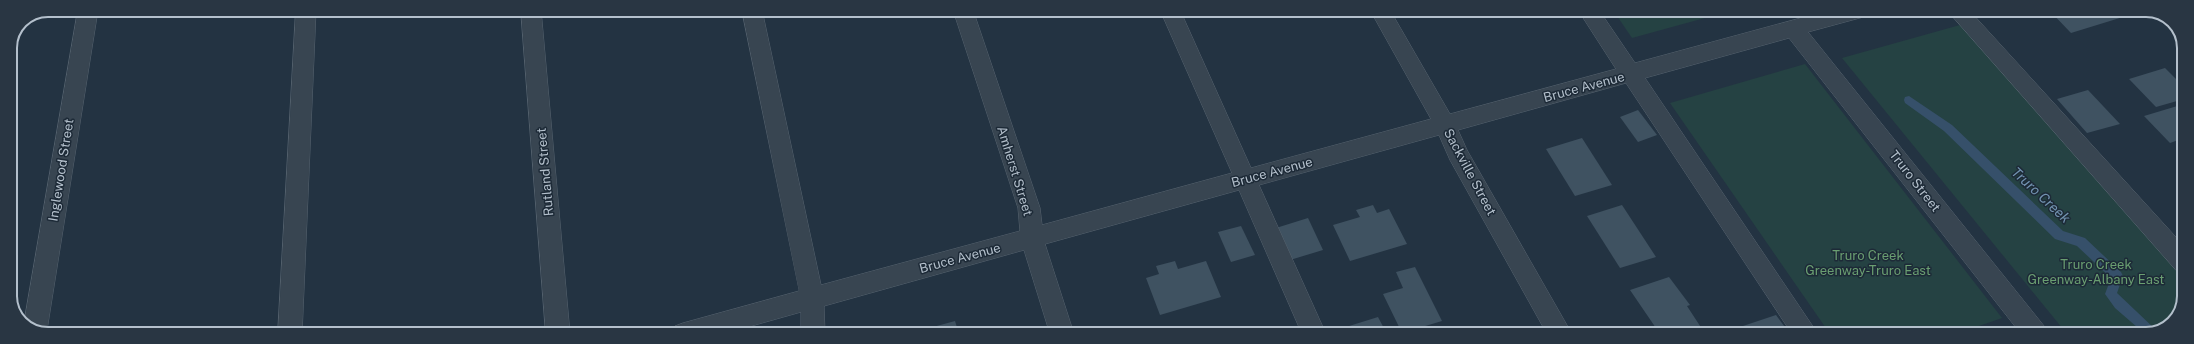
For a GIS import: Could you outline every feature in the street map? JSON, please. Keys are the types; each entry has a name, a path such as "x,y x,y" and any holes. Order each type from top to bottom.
{"street":[{"name":"Inglewood Street","path":"36,325 87,17"},
{"path":"290,327 306,17"},
{"name":"Rutland Street","path":"532,17 557,327"},
{"path":"753,17 812,298 813,327"},
{"name":"Amherst Street","path":"965,17 1029,208 1032,238 1060,327"},
{"path":"1173,17 1311,327"},
{"name":"Sackville Street","path":"1384,17 1445,124 1458,154 1556,327"},
{"path":"1592,17 1629,74 1801,327"},
{"name":"Bruce Avenue","path":"708,327 1836,17"},
{"path":"1963,17 2177,255"},
{"name":"Truro Street","path":"1794,29 2030,327"}],"green space":[{"path":"1618,17 1708,17 1632,38"},
{"name":"Truro Creek Greenway-Albany East","path":"1960,25 2177,266 2177,300 2171,315 2158,325 2146,327 2061,327 1842,58"},
{"name":"Truro Creek Greenway-Truro East","path":"1805,64 2002,318 1976,327 1825,327 1670,103"}],"building":[{"path":"2056,17 2123,17 2071,33"},
{"path":"2165,68 2177,80 2177,101 2156,107 2129,79"},
{"path":"2088,90 2120,124 2087,133 2057,99"},
{"path":"2177,106 2177,140 2170,143 2144,116"},
{"path":"1638,110 1657,135 1638,142 1620,117"},
{"path":"1582,138 1612,185 1575,196 1546,149"},
{"path":"1373,205 1377,213 1389,209 1407,244 1350,261 1333,225 1360,217 1356,210"},
{"path":"1622,205 1656,257 1620,268 1587,216"},
{"path":"1308,218 1323,250 1290,260 1276,228"},
{"path":"1241,226 1255,255 1231,262 1218,232"},
{"path":"1175,261 1178,269 1206,261 1221,297 1160,315 1146,278 1159,274 1156,266"},
{"path":"1415,267 1442,321 1422,327 1399,327 1383,294 1403,288 1396,272"},
{"path":"1669,277 1690,305 1687,306 1701,327 1655,327 1630,290"},
{"path":"1776,315 1785,327 1740,327"},
{"path":"1378,317 1383,327 1346,327"},
{"path":"955,321 957,327 933,327"}],"waterway":[{"name":"Truro Creek","path":"1909,100 1948,128 2059,235 2081,242 2117,276 2111,294 2119,304 2145,327"}]}
